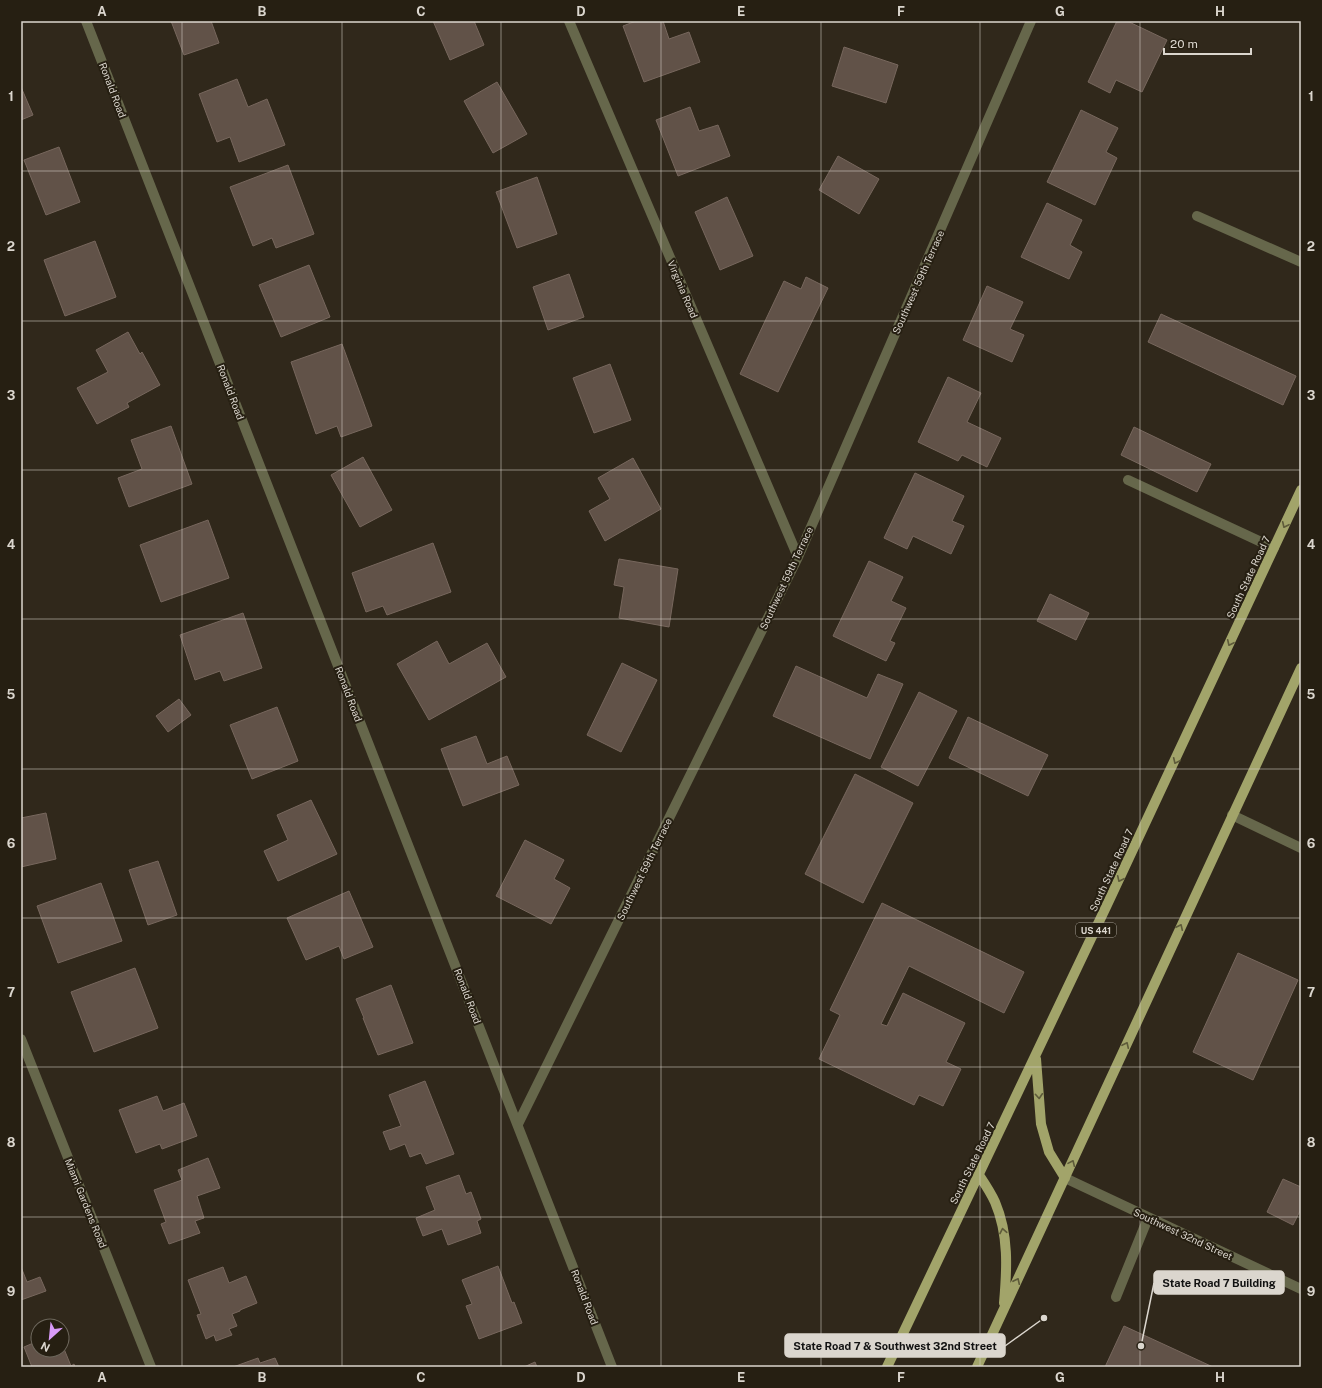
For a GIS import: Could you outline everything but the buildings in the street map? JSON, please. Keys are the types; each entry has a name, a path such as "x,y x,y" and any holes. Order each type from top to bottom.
{"main road":[{"name":"South State Road 7","path":"887,1367 980,1176 1165,784 1301,490"},
{"path":"977,1367 1117,1062 1301,668"},
{"path":"1036,1057 1041,1124 1049,1152 1065,1178"},
{"path":"980,1176 995,1202 1004,1230 1007,1265 1003,1311"}],"street":[{"name":"Ronald Road","path":"86,21 612,1367"},
{"name":"Virginia Road","path":"569,21 798,557"},
{"name":"Southwest 59th Terrace","path":"518,1124 798,557 1030,22"},
{"path":"1197,216 1301,262"},
{"path":"1128,480 1274,548"},
{"path":"1232,815 1301,848"},
{"name":"Miami Gardens Road","path":"21,1039 151,1367"},
{"name":"Southwest 32nd Street","path":"1065,1178 1301,1289"},
{"path":"1116,1297 1148,1218"}],"place":[{"name":"State Road 7 & Southwest 32nd Street","path":"1044,1318"},
{"name":"State Road 7 Building","path":"1141,1346"}]}
